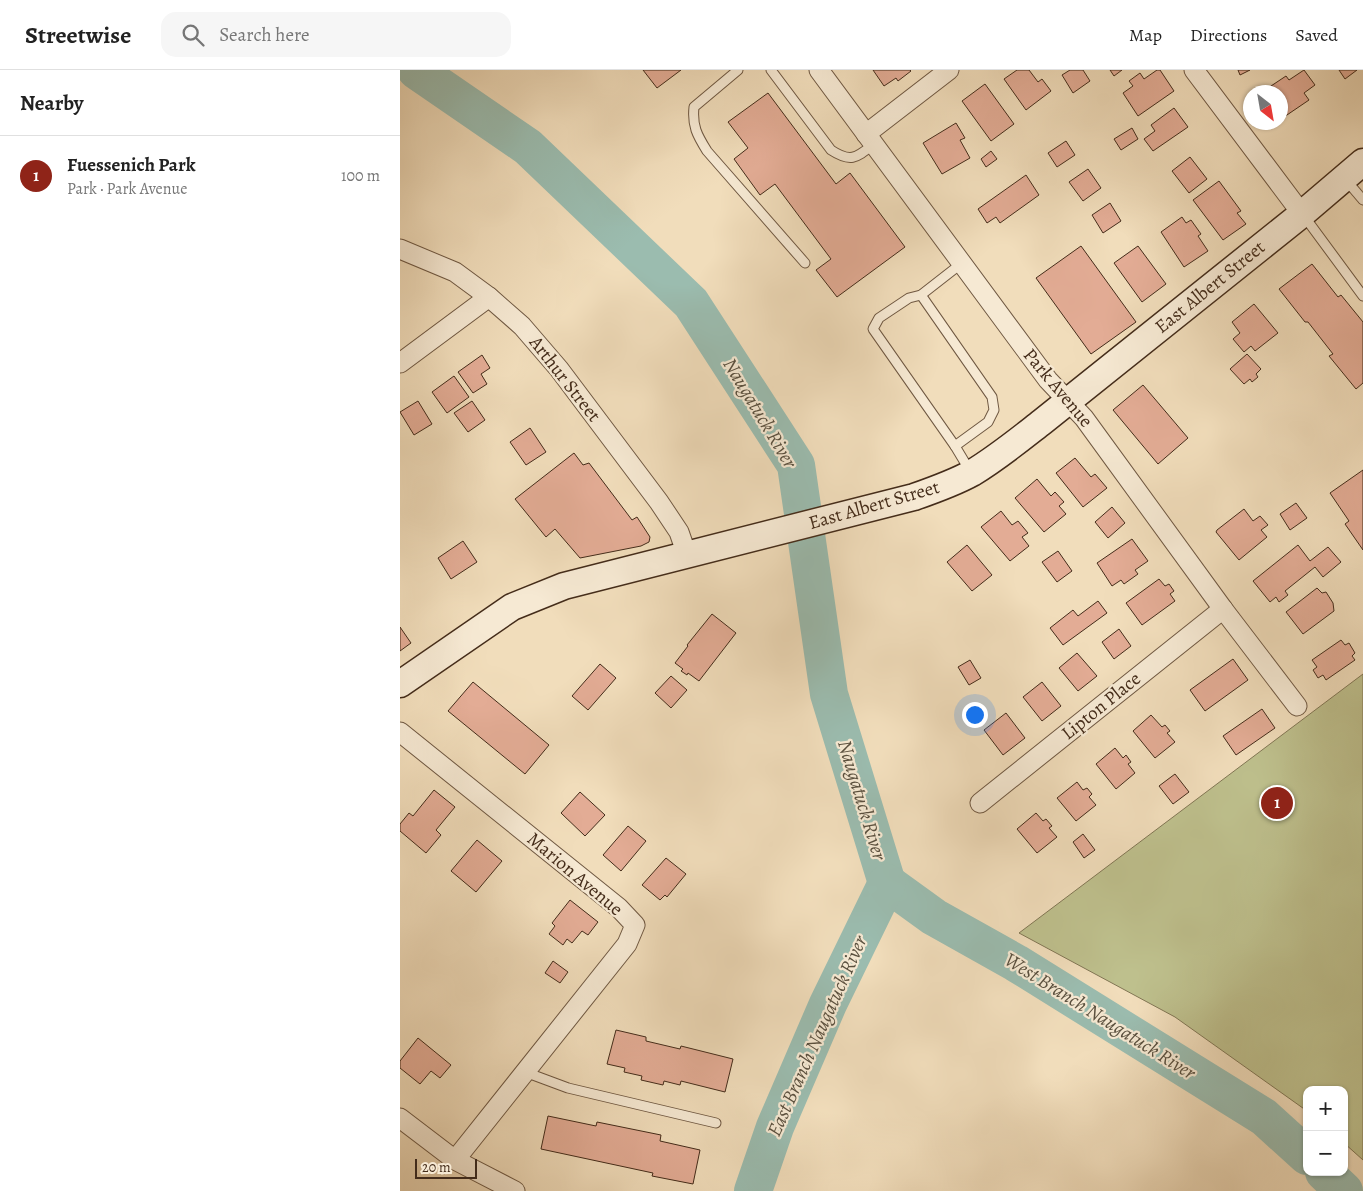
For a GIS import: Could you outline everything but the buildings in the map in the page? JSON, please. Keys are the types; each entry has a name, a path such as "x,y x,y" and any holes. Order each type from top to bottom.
{"main road":[{"name":"East Albert Street","path":"400,684 512,607 564,586 914,496 956,481 971,473 1000,455 1302,214 1354,170"}],"street":[{"name":"Park Avenue","path":"818,70 1048,380 1084,418 1223,609 1297,706"},
{"path":"870,139 949,70"},
{"path":"1194,70 1302,214"},
{"name":"Arthur Street","path":"400,249 455,272 489,297 522,326 559,369 659,502 679,532 687,554"},
{"path":"400,363 489,297"},
{"name":"Lipton Place","path":"980,803 1223,609"},
{"name":"Marion Avenue","path":"400,732 619,908 634,925 627,944 455,1160"},
{"path":"400,1118 455,1160 512,1191"}],"lane":[{"path":"738,70 694,107 693,117 696,134 707,150 804,263"},
{"path":"771,70 831,150 851,158 860,154 870,139"},
{"path":"1354,170 1363,200"},
{"path":"1302,214 1363,296"},
{"path":"962,263 921,294 909,298 879,318 874,329 955,446 971,473"},
{"path":"921,294 992,397 994,410 988,422 955,446"},
{"path":"525,1072 568,1088 716,1123"}],"green space":[{"path":"1363,674 1363,1160 1348,1147 1348,1086 1303,1086 1303,1108 1175,1017 1019,933"}],"waterway":[{"name":"Naugatuck River","path":"416,70 528,147 691,303 796,465 829,694 887,883"},
{"name":"West Branch Naugatuck River","path":"887,883 934,917 1016,963 1264,1117 1303,1152"},
{"name":"East Branch Naugatuck River","path":"753,1191 775,1127 828,1004 887,883"},
{"name":"West Branch Naugatuck River","path":"1328,1176 1344,1191"}],"place":[{"name":"Fuessenich Park","path":"1277,803"}]}
